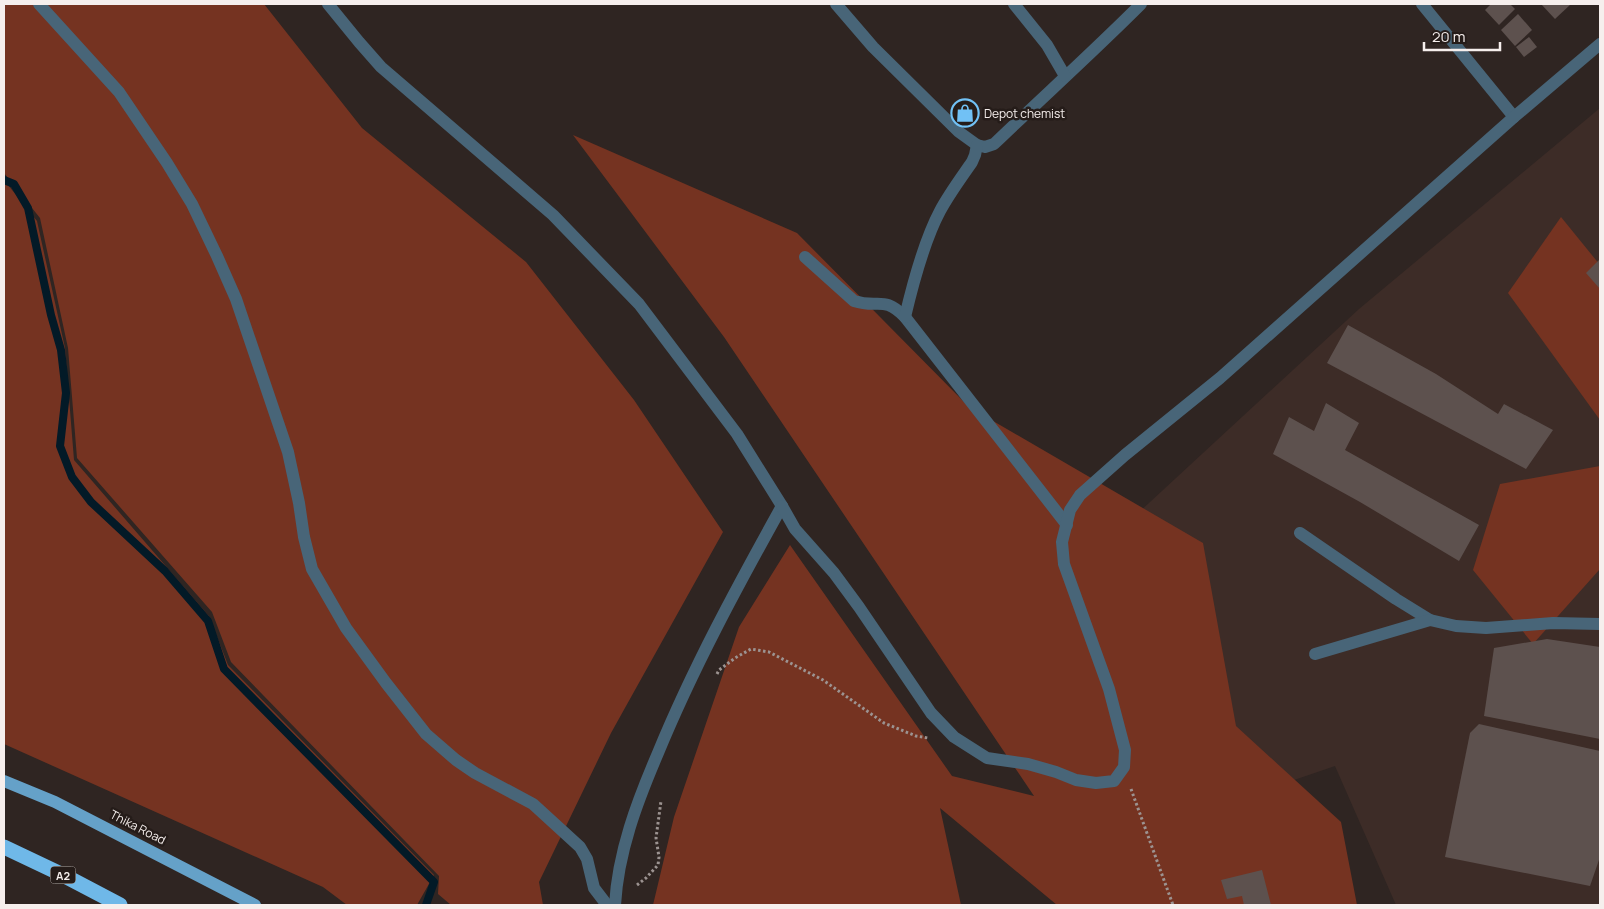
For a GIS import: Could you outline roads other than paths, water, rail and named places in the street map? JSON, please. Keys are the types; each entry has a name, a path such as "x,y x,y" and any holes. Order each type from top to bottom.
{"highway":[{"name":"A2","path":"4,847 120,905"}],"main road":[{"name":"Thika Road","path":"4,781 55,802 255,905"}],"street":[{"path":"39,4 119,92 192,204 236,299 288,452 312,569 346,628 426,734 456,760 475,773 533,804 580,846 586,859 594,888 607,905"},
{"path":"328,4 381,67 553,215 640,304 737,434 795,529 834,573 854,600 931,714 954,737 988,758 1028,764 1076,780 1096,783 1114,781 1124,767 1126,750 1110,689 1064,564 1062,542 1070,510 1080,495 1220,378 1514,117 1600,44"},
{"path":"836,4 873,46 960,132 977,145 985,147 994,144 1141,4"},
{"path":"1014,4 1047,45 1065,76"},
{"path":"1422,4 1514,117"},
{"path":"905,317 911,289 922,255 940,211 972,162 977,145"},
{"path":"805,257 854,301 862,304 888,304 905,317 1066,525"},
{"path":"615,905 626,842 642,790 676,709 710,639 782,506"},
{"path":"1300,533 1430,620 1456,626 1486,628 1553,623 1600,624"},
{"path":"1316,654 1430,620"}],"waterway":[{"path":"4,180 14,184 28,208 51,315 61,350 66,393 60,446 72,477 91,502 165,571 208,621 224,669 434,882 426,905"}],"place":[{"name":"Depot chemist","path":"965,113"}]}
